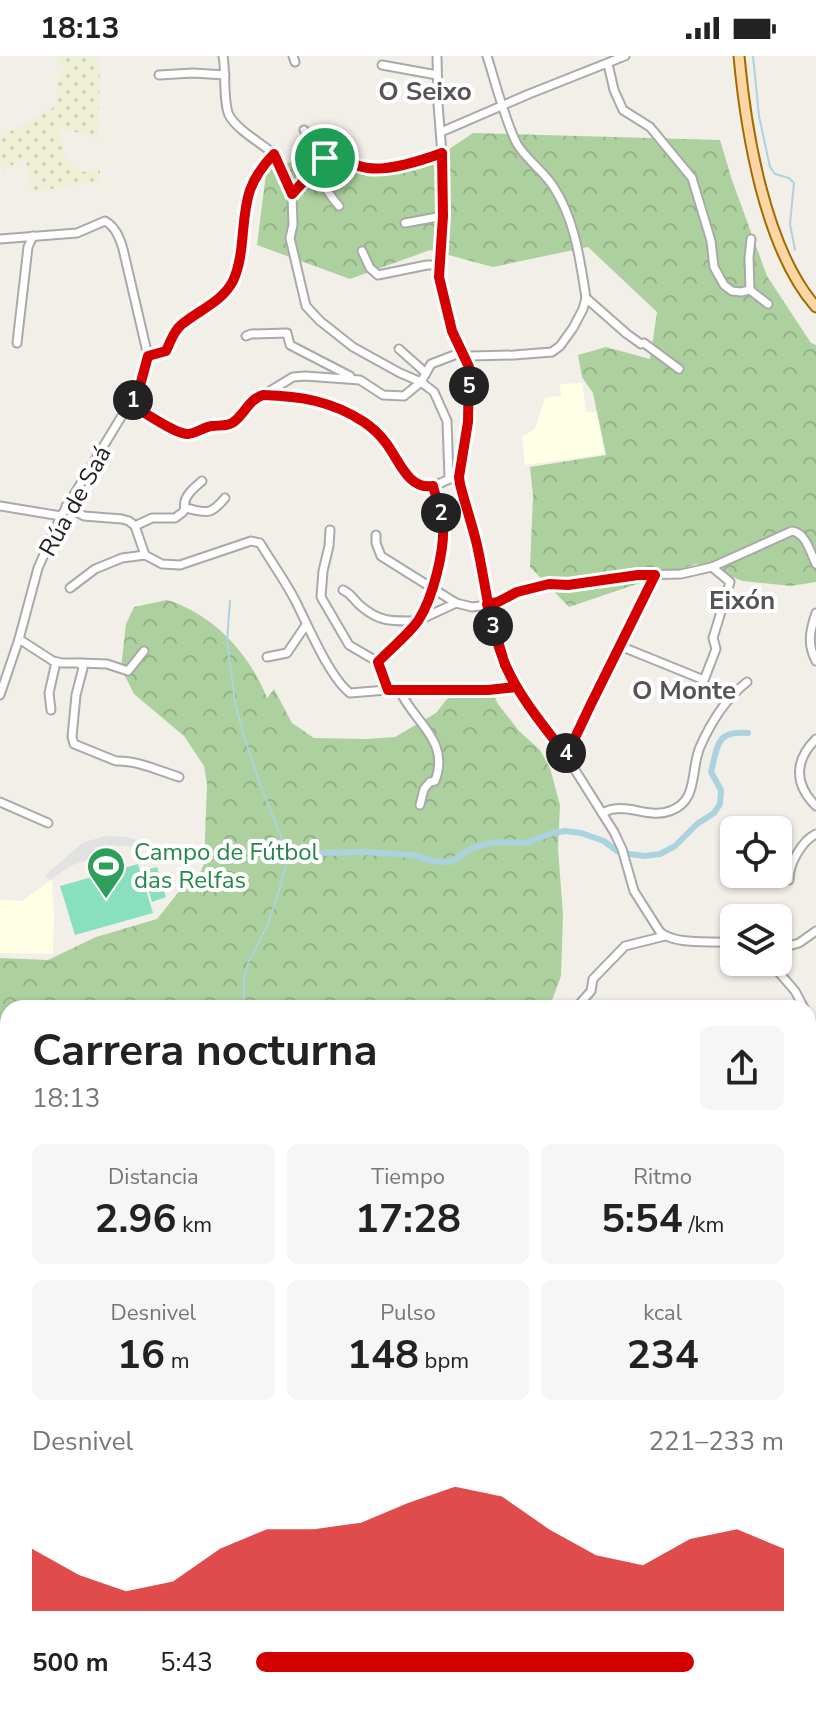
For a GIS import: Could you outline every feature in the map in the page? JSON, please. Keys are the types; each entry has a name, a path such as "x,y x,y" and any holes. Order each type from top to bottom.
{"main road":[{"path":"742,56 774,212 791,261 816,299"},
{"path":"742,56 751,141 772,224 791,272 816,307"}],"street":[{"path":"223,56 229,114 254,140 274,154 292,194 293,225 290,238 306,306 353,347 421,382 434,392 447,421 449,478"},
{"path":"437,56 442,153 441,286 452,331 469,367 470,403 459,477 477,547 487,604 505,665 516,687 565,754 602,813 623,853 634,891 652,922 665,936 676,940 720,942"},
{"path":"246,336 287,333 290,345 383,395 398,397 404,396 421,382 431,364 457,354 514,355 552,352 560,346 573,328 586,298 578,249 567,211 553,185 516,141 487,56"},
{"path":"441,132 625,56"},
{"path":"608,64 623,110 650,127 692,178 711,241 714,267 724,285 732,291 750,290"},
{"path":"382,65 437,75"},
{"path":"159,75 225,75"},
{"path":"304,130 325,158 322,175 324,187 339,206"},
{"path":"292,194 325,158 370,169 442,153"},
{"path":"0,239 77,233 105,221 110,224 120,238 148,356 166,351 181,325 228,290 237,270 250,190 263,166 274,154"},
{"path":"405,223 443,216"},
{"path":"17,343 28,247 33,236"},
{"path":"750,290 751,239"},
{"path":"362,251 370,268 378,275 439,265"},
{"path":"750,290 768,304"},
{"path":"586,298 627,334 679,369"},
{"path":"399,349 426,373"},
{"name":"Rúa de Saá","path":"1,688 19,639 38,568 61,516 123,414 131,407 148,356"},
{"path":"131,407 188,434 211,426 230,425 254,399 293,377 360,380"},
{"path":"263,395 307,398 360,419 383,439 412,481 427,487 459,477"},
{"path":"185,508 186,498 202,481"},
{"path":"378,662 417,621 432,588 443,542 443,522 433,486"},
{"path":"185,508 205,513 225,498"},
{"path":"0,506 61,516"},
{"path":"66,506 84,516 122,519 135,526 145,555"},
{"path":"135,526 152,518 175,518 185,508"},
{"path":"330,530 321,597 349,645 378,662 388,690"},
{"path":"376,535 381,556 456,603 472,607 498,602 517,592 549,584 568,585 638,575 681,574 712,567 792,531 798,531 803,536 816,564"},
{"path":"70,588 95,569 122,558 145,555 162,564 180,565 256,541 296,600 306,625 346,691 355,694 399,689 488,690 516,687"},
{"path":"620,646 704,680 716,649 713,638 730,582 712,567"},
{"path":"565,754 655,575"},
{"path":"343,590 382,621 417,621 456,603"},
{"path":"816,613 810,635 816,661"},
{"path":"267,657 287,653 306,625"},
{"path":"19,639 56,662 107,664 128,671"},
{"path":"121,678 144,651"},
{"path":"51,710 49,693 56,662"},
{"path":"80,663 83,668 76,695 74,744 116,761 143,765 179,777"},
{"path":"602,813 614,809 657,814 682,805 693,785 699,749 725,702 747,682"},
{"path":"399,689 408,708 433,738 439,763 440,770 435,781 424,789 420,805"},
{"path":"816,739 804,751 799,776 804,792 816,806"},
{"path":"0,802 48,823"},
{"path":"792,865 805,841 816,834"},
{"path":"792,945 816,931"},
{"path":"583,1000 591,991 593,979 625,946 665,936"},
{"path":"782,976 800,1000"}],"shaded area":[{"path":"55,56 97,56 100,67 98,138 57,127 66,157 80,172 100,170 100,181 32,192 25,157 3,171 0,137 56,106 57,80 65,69"},
{"path":"582,383 586,412 597,412 605,454 525,465 522,437 535,429 545,398 561,396 560,384"},
{"path":"105,836 148,842 148,848 105,845 95,848 87,860 70,866 50,880 45,876 82,843"},
{"path":"52,879 53,954 0,953 0,900 22,901"}],"green space":[{"path":"473,133 720,140 767,276 811,343 816,345 816,582 791,586 743,581 696,564 569,607 530,567 533,496 530,467 606,455 593,393 582,377 578,355 606,347 650,359 657,312 588,247 493,267 430,250 350,279 257,245 267,166 325,157 372,172 439,156"},
{"path":"167,600 200,615 240,651 267,698 274,689 292,723 314,738 395,737 436,713 447,699 470,685 491,689 498,704 519,731 540,750 550,768 560,805 561,976 551,1000 0,1000 0,958 48,960 96,937 157,919 181,889 196,882 204,864 207,784 204,766 184,736 134,694 121,668 126,624 134,607"},
{"name":"Campo de Fútbol das Relfas","path":"138,864 153,913 75,935 60,886"},
{"path":"157,867 166,897 152,902 143,871"}],"waterway":[{"path":"753,56 759,116 770,167 775,174 794,183 790,224 795,250"},
{"path":"230,601 227,641 235,702 260,784 284,844 287,861 267,926 249,961 244,978 244,1000"},
{"path":"287,861 320,853 364,852 412,855 451,862 472,848 486,844 525,843 565,831 604,841 617,851 645,856 660,854 675,846 697,824 714,813 720,804 721,790 711,772 717,747 730,734 748,733"}],"place":[{"name":"Campo de Fútbol das Relfas","path":"106,900"}],"district":[{"name":"O Seixo","path":"425,91"},
{"name":"Eixón","path":"742,600"},
{"name":"O Monte","path":"684,690"}],"route":[{"path":"325,158 292,194 274,154 263,166 250,190 243,243 237,270 228,290 181,325 166,351 148,356 131,407 188,434 211,426 230,425 258,396 307,398 360,419 383,439 412,481 433,486 443,522 441,552 432,588 417,621 378,662 388,690 516,687 505,665 487,604 549,584 568,585 655,575 565,754 516,687 505,665 499,645 487,604 477,547 460,484 470,403 469,367 452,331 439,277 443,216 442,153 370,169 325,158"}]}
